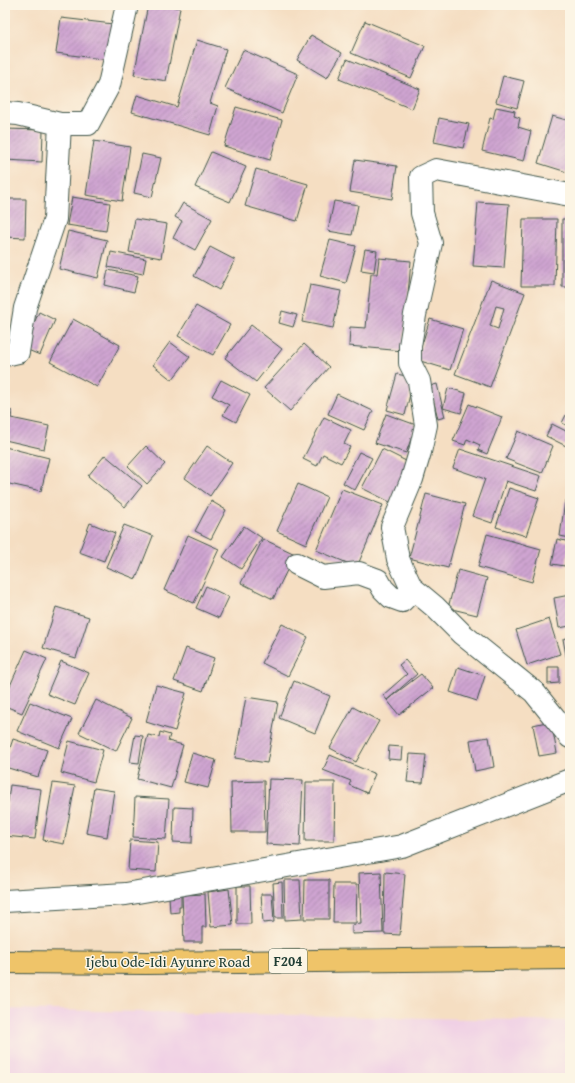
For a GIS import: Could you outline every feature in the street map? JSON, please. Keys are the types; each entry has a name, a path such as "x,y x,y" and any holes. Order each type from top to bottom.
{"main road":[{"name":"Ijebu Ode-Idi Ayunre Road","path":"5,962 146,963 570,958"}],"street":[{"path":"5,113 18,114 60,124 88,124 109,85 127,5"},
{"path":"5,355 18,352 25,308 55,219 60,124"},
{"path":"570,195 436,170 421,176 422,213 431,243 415,315 410,346 410,363 419,381 426,425 412,479 392,527 398,559 411,587 462,634 534,692 570,737"},
{"path":"297,564 323,577 359,573 378,580 390,597 402,601 408,595 411,587"},
{"path":"5,901 126,894 402,846 570,780"}],"shaded area":[{"path":"5,1009 570,1021 570,1078 5,1078"}],"building":[{"path":"148,5 165,5 180,8 166,81 134,75"},
{"path":"61,18 113,24 109,60 56,53"},
{"path":"365,21 425,46 411,78 351,53"},
{"path":"311,35 342,53 327,78 297,60"},
{"path":"197,40 226,49 210,103 218,106 210,135 132,112 137,95 177,107"},
{"path":"243,50 298,74 282,113 225,88"},
{"path":"347,59 420,89 412,109 339,79"},
{"path":"503,76 524,81 517,108 496,102"},
{"path":"236,107 282,120 270,160 224,146"},
{"path":"496,107 515,111 514,116 520,118 518,127 531,131 524,161 482,151 490,118 493,119"},
{"path":"552,116 570,121 570,173 538,163"},
{"path":"439,118 469,124 463,148 434,142"},
{"path":"5,129 43,130 42,162 5,160"},
{"path":"94,141 130,147 122,201 86,195"},
{"path":"211,152 246,167 230,202 195,187"},
{"path":"142,154 161,158 152,197 134,193"},
{"path":"355,160 397,166 392,199 350,192"},
{"path":"256,169 308,184 297,221 245,206"},
{"path":"72,197 110,203 106,231 67,225"},
{"path":"5,199 26,199 25,238 5,237"},
{"path":"334,201 358,205 352,235 328,231"},
{"path":"478,202 509,204 504,268 473,266"},
{"path":"183,203 212,219 195,250 173,238 182,221 175,217"},
{"path":"135,219 167,224 161,258 129,252"},
{"path":"523,219 557,219 555,286 521,286"},
{"path":"562,219 570,219 570,287 562,287"},
{"path":"68,231 107,240 98,278 59,269"},
{"path":"330,240 356,246 346,283 320,276"},
{"path":"210,247 235,260 219,290 194,276"},
{"path":"365,249 377,251 374,272 361,270"},
{"path":"111,252 146,259 143,274 108,267"},
{"path":"379,258 411,261 403,351 349,346 350,327 366,328 371,274 377,274"},
{"path":"108,270 138,276 134,292 105,285"},
{"path":"491,280 525,293 490,387 455,374","holes":["496,306 504,308 498,329 490,326"]},
{"path":"310,285 341,291 333,328 302,322"},
{"path":"196,306 230,325 213,355 178,336"},
{"path":"282,311 297,315 293,327 279,323"},
{"path":"39,312 55,320 40,355 23,348"},
{"path":"73,319 120,345 97,387 50,362"},
{"path":"430,319 463,329 450,370 417,360"},
{"path":"251,325 282,349 256,382 225,358"},
{"path":"170,342 190,357 172,380 153,365"},
{"path":"304,344 329,367 290,411 264,388"},
{"path":"397,374 414,378 405,415 387,410"},
{"path":"221,380 250,395 236,422 223,415 229,405 212,396"},
{"path":"437,384 445,417 438,419 430,386"},
{"path":"448,388 466,393 461,413 443,408"},
{"path":"337,394 373,411 364,430 328,414"},
{"path":"469,404 502,417 487,454 478,450 480,445 467,439 465,445 453,441"},
{"path":"570,407 570,427 562,423"},
{"path":"5,409 12,411 11,418 49,426 44,449 5,440"},
{"path":"386,414 416,425 406,453 375,443"},
{"path":"324,417 351,430 344,444 350,447 341,463 323,454 317,466 303,459"},
{"path":"552,424 570,433 570,448 546,436"},
{"path":"518,431 553,446 542,473 506,459"},
{"path":"146,446 165,464 147,484 128,466"},
{"path":"207,446 232,463 210,496 185,478"},
{"path":"5,447 49,458 41,491 5,483"},
{"path":"382,449 410,463 390,502 362,488"},
{"path":"460,449 541,476 536,491 506,481 492,523 472,516 485,479 453,468"},
{"path":"359,452 372,458 355,490 343,483"},
{"path":"105,455 142,486 125,507 88,476"},
{"path":"298,484 327,497 306,544 277,531"},
{"path":"509,488 539,498 526,536 496,527"},
{"path":"342,489 383,505 357,567 316,550"},
{"path":"426,494 465,504 448,568 409,558"},
{"path":"211,501 226,510 211,539 195,531"},
{"path":"565,501 570,502 570,538 560,536"},
{"path":"90,523 115,533 104,561 79,552"},
{"path":"124,525 153,536 136,579 106,567"},
{"path":"244,526 262,538 241,569 223,557"},
{"path":"487,534 541,549 532,582 478,567"},
{"path":"188,535 219,549 194,603 164,590"},
{"path":"263,539 295,554 273,599 241,583"},
{"path":"557,539 570,542 570,549 565,566 552,564"},
{"path":"458,570 487,578 477,615 448,608"},
{"path":"206,586 229,597 219,618 196,608"},
{"path":"570,595 570,626 559,628 554,598"},
{"path":"56,607 89,617 76,658 43,648"},
{"path":"549,619 560,654 527,665 516,630"},
{"path":"282,624 308,637 288,676 262,663"},
{"path":"570,637 570,665 568,666 563,639"},
{"path":"186,648 214,658 203,691 174,681"},
{"path":"26,650 47,659 22,713 5,706 5,697"},
{"path":"405,660 417,674 387,700 383,695 407,674 399,665"},
{"path":"61,661 89,673 75,705 47,694"},
{"path":"458,667 485,676 477,701 450,692"},
{"path":"548,667 559,667 559,683 548,684"},
{"path":"570,669 570,694 569,694 567,670"},
{"path":"421,674 433,688 399,715 387,700"},
{"path":"294,681 330,696 315,733 279,718"},
{"path":"156,685 186,693 175,731 146,722"},
{"path":"246,697 278,702 267,763 235,758"},
{"path":"96,700 132,718 116,751 79,733"},
{"path":"30,702 72,719 59,748 17,731"},
{"path":"353,707 379,721 356,762 330,748"},
{"path":"551,721 557,753 539,756 533,725"},
{"path":"160,732 170,735 168,741 183,745 171,788 137,779 148,735 159,737"},
{"path":"135,735 143,736 139,763 130,762"},
{"path":"489,737 494,767 475,771 470,740"},
{"path":"13,739 47,750 38,777 5,767"},
{"path":"69,741 103,750 94,782 61,773"},
{"path":"389,746 402,747 401,760 388,759"},
{"path":"192,753 216,760 208,788 184,782"},
{"path":"410,754 426,755 423,783 407,782"},
{"path":"330,755 375,774 367,793 349,785 351,781 323,770"},
{"path":"269,779 303,780 300,846 266,844"},
{"path":"264,781 265,832 232,832 231,782"},
{"path":"306,782 335,782 334,841 305,841"},
{"path":"53,783 75,786 64,844 43,840"},
{"path":"10,785 41,789 35,839 5,836 5,822"},
{"path":"94,788 114,791 107,837 86,833"},
{"path":"135,797 169,799 166,839 133,837"},
{"path":"174,807 193,808 192,843 173,842"},
{"path":"130,840 158,842 156,872 128,870"},
{"path":"381,872 383,933 352,934 352,925 361,924 359,873"},
{"path":"385,872 405,874 400,935 384,934"},
{"path":"284,880 300,880 302,919 285,920"},
{"path":"305,880 329,880 329,919 304,919"},
{"path":"282,882 283,918 275,918 273,883"},
{"path":"334,884 357,884 356,923 333,923"},
{"path":"237,886 250,886 251,924 237,924"},
{"path":"229,889 233,925 211,927 208,892"},
{"path":"205,894 206,927 202,927 202,942 184,942 182,895"},
{"path":"261,894 272,894 274,922 263,923"},
{"path":"181,895 181,907 179,907 179,912 170,913 169,896"}]}
